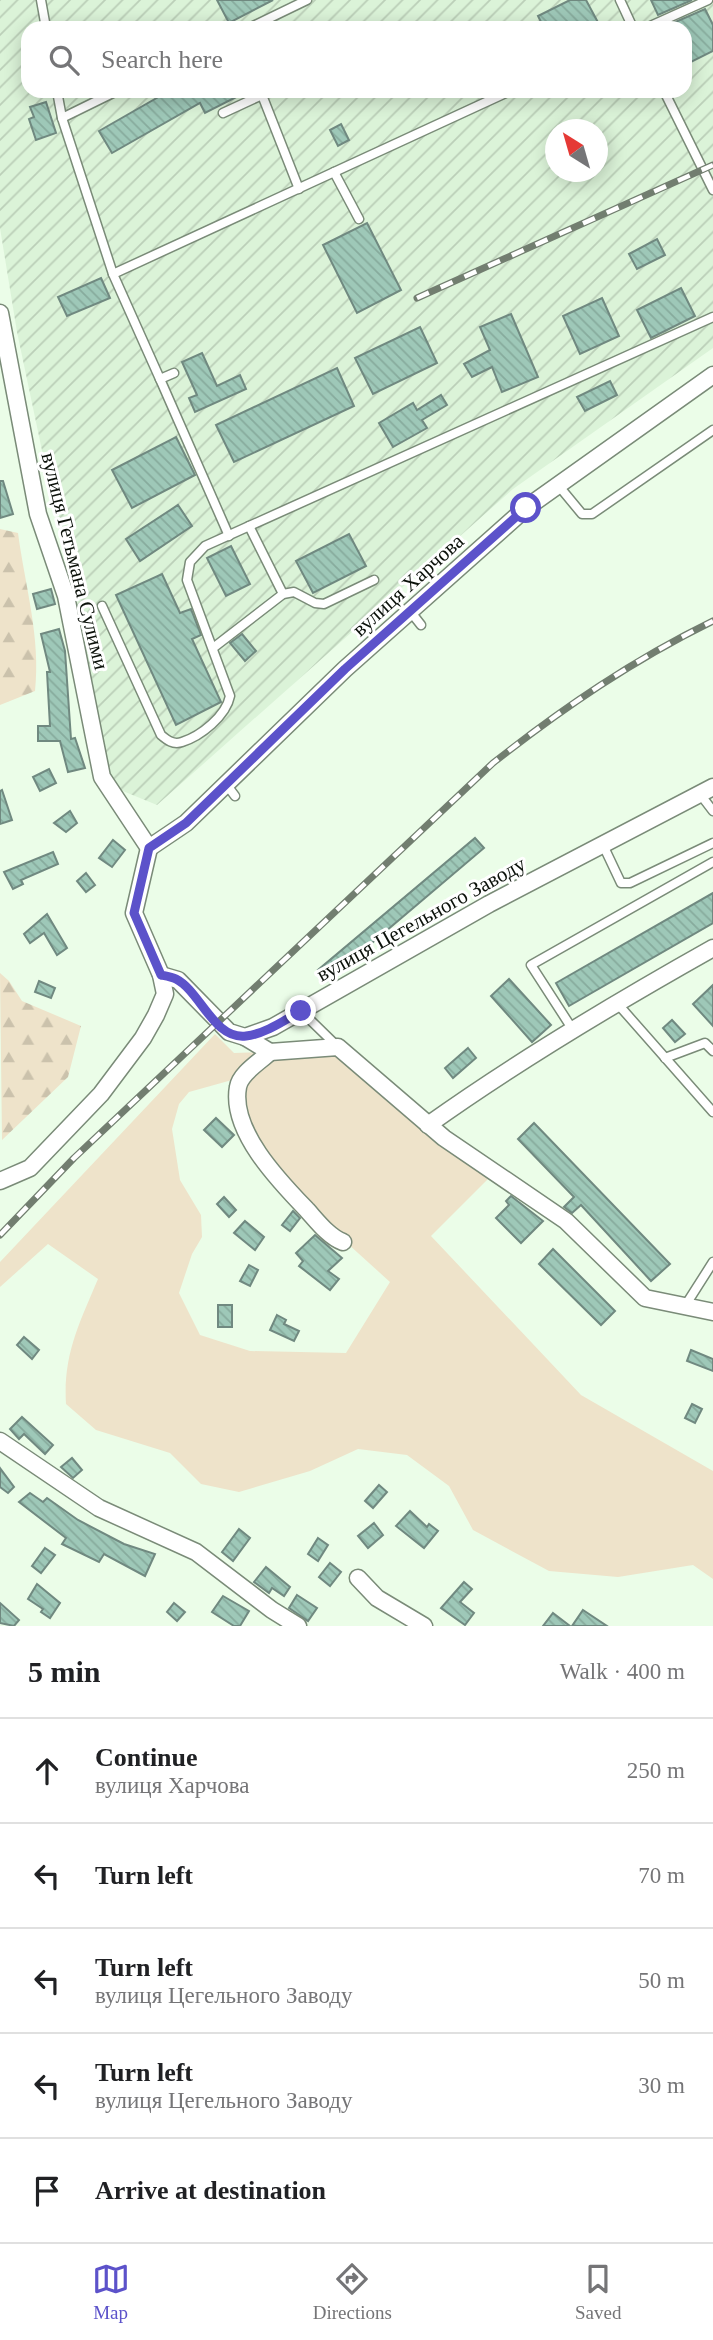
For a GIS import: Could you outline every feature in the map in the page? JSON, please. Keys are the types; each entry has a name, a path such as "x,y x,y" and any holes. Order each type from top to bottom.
{"street":[{"name":"вулиця Гетьмана Сулими","path":"0,313 38,514 66,596 102,777 149,848"},
{"name":"вулиця Харчова","path":"149,848 231,790 345,669 526,508 713,375"},
{"name":"вулиця Цегельного Заводу","path":"245,1037 273,1027 489,904 707,791"},
{"path":"0,1181 30,1168 101,1094 144,1038 156,1015 165,994 161,975 134,913 149,848"},
{"path":"428,1125 490,1080 616,1002 713,948"},
{"path":"161,975 178,980 217,1023 270,1052 338,1047 428,1125 566,1221 645,1298 713,1312"},
{"path":"270,1052 245,1074 238,1086 241,1114 248,1134 275,1176 323,1227 343,1242"},
{"path":"0,1441 99,1508 196,1552 272,1610 298,1626"},
{"path":"358,1578 377,1598 424,1626"}],"lane":[{"path":"41,0 45,21"},
{"path":"264,21 307,0"},
{"path":"620,0 630,21"},
{"path":"662,21 708,0"},
{"path":"58,98 62,118 113,274 229,536"},
{"path":"62,118 103,98"},
{"path":"223,113 255,98"},
{"path":"268,98 299,189"},
{"path":"113,274 495,98"},
{"path":"667,98 713,190"},
{"path":"334,173 359,219"},
{"path":"102,606 161,735 169,742 180,743 220,717 228,706 230,696 187,580 187,570 195,555 249,526 713,317"},
{"path":"160,379 174,373"},
{"path":"558,485 575,509 582,514 592,514 713,430"},
{"path":"249,526 283,594"},
{"path":"213,648 283,594 294,592 315,603 324,604 374,580"},
{"path":"410,611 421,625"},
{"path":"707,791 713,811"},
{"path":"603,845 621,883 630,883 713,843"},
{"path":"572,1030 531,965 713,862"},
{"path":"616,1002 713,1112"},
{"path":"301,1011 338,1047"},
{"path":"665,1058 705,1043 713,1051"},
{"path":"684,1307 713,1262"}],"shaded area":[{"path":"0,0 713,0 713,348 513,489 157,805 113,787 17,332 0,228"}],"green space":[{"path":"0,529 18,533 34,632 36,671 35,691 0,705"},
{"path":"0,973 9,981 22,1001 81,1026 68,1077 2,1140"},
{"path":"215,1034 234,1053 262,1052 232,1080 189,1092 179,1104 172,1129 180,1180 201,1215 202,1237 192,1254 179,1293 200,1335 250,1351 346,1353 390,1282 326,1224 257,1141 247,1114 243,1088 278,1055 337,1054 490,1177 431,1236 581,1395 713,1471 713,1579 693,1565 618,1577 549,1571 473,1530 449,1486 407,1455 358,1449 310,1471 239,1492 201,1484 170,1453 96,1430 66,1404 70,1355 98,1279 48,1244 0,1287 0,1262"}],"building":[{"path":"217,0 273,0 233,21 228,21"},
{"path":"570,0 586,0 597,21 540,21 538,16"},
{"path":"651,0 692,0 658,15"},
{"path":"705,9 713,25 713,51 692,62 692,21 678,21"},
{"path":"157,98 234,98 205,113 200,103 112,153 99,131"},
{"path":"46,102 56,133 36,140 29,119 34,117 30,107"},
{"path":"341,124 349,140 338,146 330,130"},
{"path":"367,223 401,290 357,313 323,245"},
{"path":"657,239 665,255 637,269 629,254"},
{"path":"101,278 110,298 67,316 58,297"},
{"path":"681,288 695,316 651,338 637,310"},
{"path":"602,298 619,336 580,354 563,316"},
{"path":"511,314 538,377 502,392 492,367 472,377 464,364 490,350 480,327"},
{"path":"420,327 437,363 373,394 355,358"},
{"path":"202,353 217,386 240,375 246,389 195,412 189,398 197,395 182,362"},
{"path":"337,368 354,406 234,462 216,425"},
{"path":"610,381 617,395 585,411 577,397"},
{"path":"441,395 447,405 422,420 427,428 393,447 379,423 413,403 417,410"},
{"path":"176,437 195,475 132,508 112,470"},
{"path":"0,481 3,481 13,514 0,518"},
{"path":"178,505 192,526 140,561 126,539"},
{"path":"349,534 366,566 313,593 296,561"},
{"path":"231,546 250,584 226,596 207,558"},
{"path":"162,574 180,613 191,609 201,635 192,639 221,702 176,725 116,595"},
{"path":"51,589 55,604 37,609 33,594"},
{"path":"59,629 65,651 71,739 75,738 85,768 68,772 60,741 38,741 38,726 50,726 47,672 50,672 41,634"},
{"path":"242,634 256,651 245,661 230,643"},
{"path":"49,769 56,783 40,791 33,777"},
{"path":"2,790 12,820 0,824 0,791"},
{"path":"70,811 77,823 66,832 54,823"},
{"path":"475,838 484,848 327,981 318,970"},
{"path":"113,840 125,850 112,867 99,858"},
{"path":"53,852 58,864 21,880 23,884 13,889 4,872"},
{"path":"86,873 95,885 86,892 77,881"},
{"path":"713,893 713,923 569,1006 556,983"},
{"path":"47,914 67,948 57,955 44,933 30,943 24,934"},
{"path":"509,979 551,1025 532,1042 491,996"},
{"path":"39,981 55,988 51,998 35,992"},
{"path":"713,985 713,1026 693,1004"},
{"path":"672,1020 685,1034 675,1042 663,1028"},
{"path":"468,1048 476,1058 453,1078 445,1068"},
{"path":"216,1118 234,1135 222,1147 204,1130"},
{"path":"534,1123 670,1264 651,1281 581,1205 572,1213 564,1207 574,1197 518,1139"},
{"path":"511,1196 543,1221 521,1243 496,1218 509,1205 506,1201"},
{"path":"224,1197 236,1210 229,1217 217,1204"},
{"path":"293,1211 300,1218 290,1231 282,1225"},
{"path":"245,1221 264,1237 255,1250 234,1233"},
{"path":"315,1235 342,1258 328,1271 339,1279 330,1290 299,1266 303,1261 296,1253"},
{"path":"553,1249 615,1311 601,1325 539,1264"},
{"path":"249,1265 258,1270 250,1286 240,1281"},
{"path":"218,1305 232,1305 232,1327 218,1327"},
{"path":"277,1315 286,1320 284,1324 299,1331 294,1341 270,1330"},
{"path":"24,1337 39,1350 32,1359 17,1345"},
{"path":"691,1350 713,1359 713,1371 687,1361"},
{"path":"692,1404 702,1409 695,1423 685,1418"},
{"path":"22,1417 53,1445 45,1454 24,1434 19,1439 10,1429"},
{"path":"72,1458 82,1470 73,1478 61,1467"},
{"path":"0,1468 14,1487 8,1493 0,1487"},
{"path":"379,1485 387,1492 373,1508 365,1501"},
{"path":"30,1493 43,1502 47,1498 78,1520 124,1544 155,1554 145,1576 104,1554 99,1562 62,1544 66,1538 19,1502"},
{"path":"410,1511 427,1527 429,1524 438,1531 424,1548 396,1526"},
{"path":"374,1523 383,1535 368,1548 358,1536"},
{"path":"239,1529 250,1538 233,1561 222,1552"},
{"path":"318,1538 328,1545 318,1561 308,1554"},
{"path":"45,1548 55,1555 41,1573 32,1566"},
{"path":"330,1563 341,1572 330,1586 319,1577"},
{"path":"266,1567 290,1587 284,1596 272,1588 269,1593 254,1582"},
{"path":"464,1582 472,1589 460,1602 474,1613 465,1625 441,1608"},
{"path":"37,1584 60,1603 50,1618 41,1612 43,1609 28,1599"},
{"path":"297,1595 317,1608 308,1621 289,1608"},
{"path":"223,1596 249,1611 240,1626 234,1626 212,1612"},
{"path":"0,1603 19,1620 14,1626 0,1623"},
{"path":"174,1603 185,1612 177,1621 167,1612"},
{"path":"583,1610 607,1626 572,1626"},
{"path":"553,1613 570,1626 543,1626"}],"railway":[{"path":"417,298 713,165"},
{"path":"0,1235 74,1158 493,763 599,686 713,621"}],"route":[{"path":"301,1011 273,1027 245,1037 217,1023 178,980 161,975 134,913 149,848 186,823 345,669 526,508"}]}
